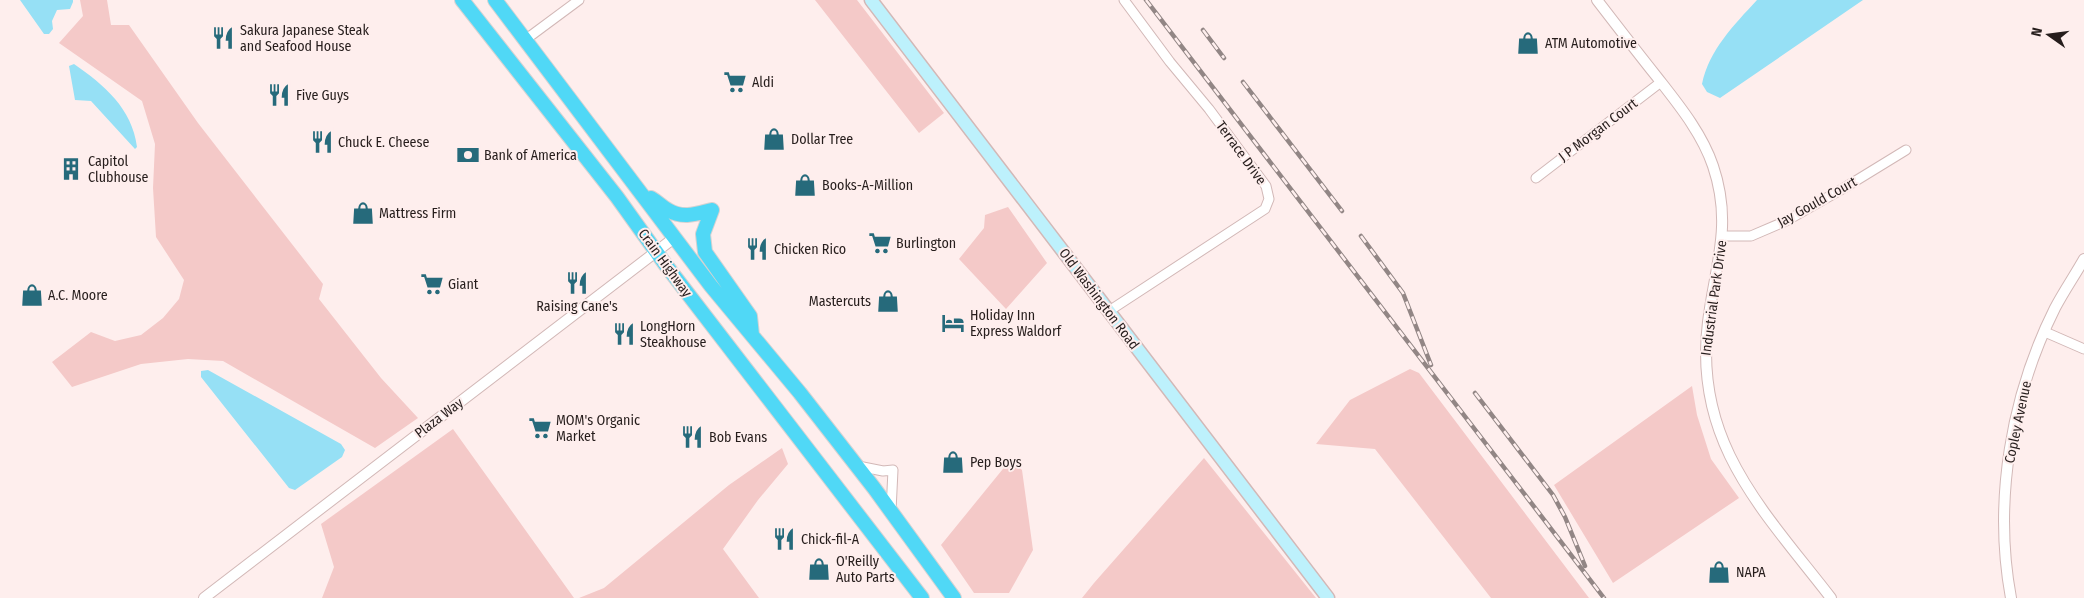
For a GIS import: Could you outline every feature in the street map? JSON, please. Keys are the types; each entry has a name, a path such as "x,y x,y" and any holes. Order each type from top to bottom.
{"highway":[{"name":"Crain Highway","path":"462,0 617,197 656,252 922,598"},
{"name":"Crain Highway","path":"494,0 674,238 856,465 954,598"},
{"path":"642,194 679,215 688,216 712,210 703,234 705,252 750,316 752,335"}],"main road":[{"name":"Old Washington Road","path":"871,0 1328,598"}],"street":[{"path":"525,40 578,0"},
{"name":"Terrace Drive","path":"1109,311 1265,209 1269,199 1266,186 1124,0"},
{"name":"Industrial Park Drive","path":"1597,0 1661,82 1698,134 1713,166 1722,204 1722,236 1704,355 1707,392 1712,413 1724,447 1740,476 1831,598"},
{"name":"J P Morgan Court","path":"1536,178 1661,82"},
{"name":"Jay Gould Court","path":"1722,236 1750,236 1786,221 1906,150"},
{"name":"Plaza Way","path":"204,598 674,238"},
{"name":"Copley Avenue","path":"2012,598 2005,529 2009,455 2028,374 2055,308 2084,259"},
{"path":"2045,332 2084,349"},
{"path":"856,465 870,470 893,470 891,511"}],"shaded area":[{"path":"80,0 107,0 111,25 129,25 198,123 323,284 319,299 381,378 418,418 375,448 223,361 188,359 141,364 72,387 52,362 91,332 115,341 141,335 163,318 179,299 184,280 156,237 153,188 155,144 142,101 59,43 83,16"},
{"path":"815,0 857,0 944,113 919,133"},
{"path":"1008,207 1047,263 1006,309 959,259 984,228 985,215"},
{"path":"1410,369 1419,373 1589,598 1491,598 1375,449 1316,444 1350,400"},
{"path":"1692,386 1697,415 1711,459 1739,498 1613,583 1554,485"},
{"path":"453,429 574,598 322,598 334,567 321,524"},
{"path":"782,448 788,464 758,500 723,549 759,598 579,598 604,588 729,485"},
{"path":"1204,458 1316,598 1082,598 1094,583"},
{"path":"1011,459 1022,470 1033,550 1009,593 974,593 941,545"}],"water":[{"path":"20,0 73,0 73,2 70,9 57,10 52,21 53,29 49,34 44,34"},
{"path":"1757,0 1863,0 1720,98 1707,92 1702,84 1705,72 1716,49"},
{"path":"74,64 106,89 123,109 134,133 137,147 135,149 91,101 75,100 69,66"},
{"path":"208,370 341,444 345,450 342,457 295,490 289,488 201,377 201,371"}],"railway":[{"path":"1146,0 1604,598"},
{"path":"1203,30 1224,58"},
{"path":"1243,82 1342,211"},
{"path":"1361,236 1403,293 1431,365"},
{"path":"1475,393 1553,495 1565,517 1585,566"}],"place":[{"name":"Sakura Japanese Steak and Seafood House","path":"223,38"},
{"name":"ATM Automotive","path":"1528,43"},
{"name":"Aldi","path":"735,82"},
{"name":"Five Guys","path":"279,95"},
{"name":"Dollar Tree","path":"774,139"},
{"name":"Chuck E. Cheese","path":"322,142"},
{"name":"Bank of America","path":"468,155"},
{"name":"Capitol Clubhouse","path":"71,169"},
{"name":"Books-A-Million","path":"805,185"},
{"name":"Mattress Firm","path":"363,213"},
{"name":"Burlington","path":"880,243"},
{"name":"Chicken Rico","path":"757,249"},
{"name":"Raising Cane's","path":"577,283"},
{"name":"Giant","path":"432,284"},
{"name":"A.C. Moore","path":"32,295"},
{"name":"Mastercuts","path":"888,301"},
{"name":"Holiday Inn Express Waldorf","path":"953,323"},
{"name":"LongHorn Steakhouse","path":"624,334"},
{"name":"MOM's Organic Market","path":"540,428"},
{"name":"Bob Evans","path":"692,437"},
{"name":"Pep Boys","path":"953,462"},
{"name":"Chick-fil-A","path":"784,539"},
{"name":"O'Reilly Auto Parts","path":"819,569"},
{"name":"NAPA","path":"1719,572"}]}
